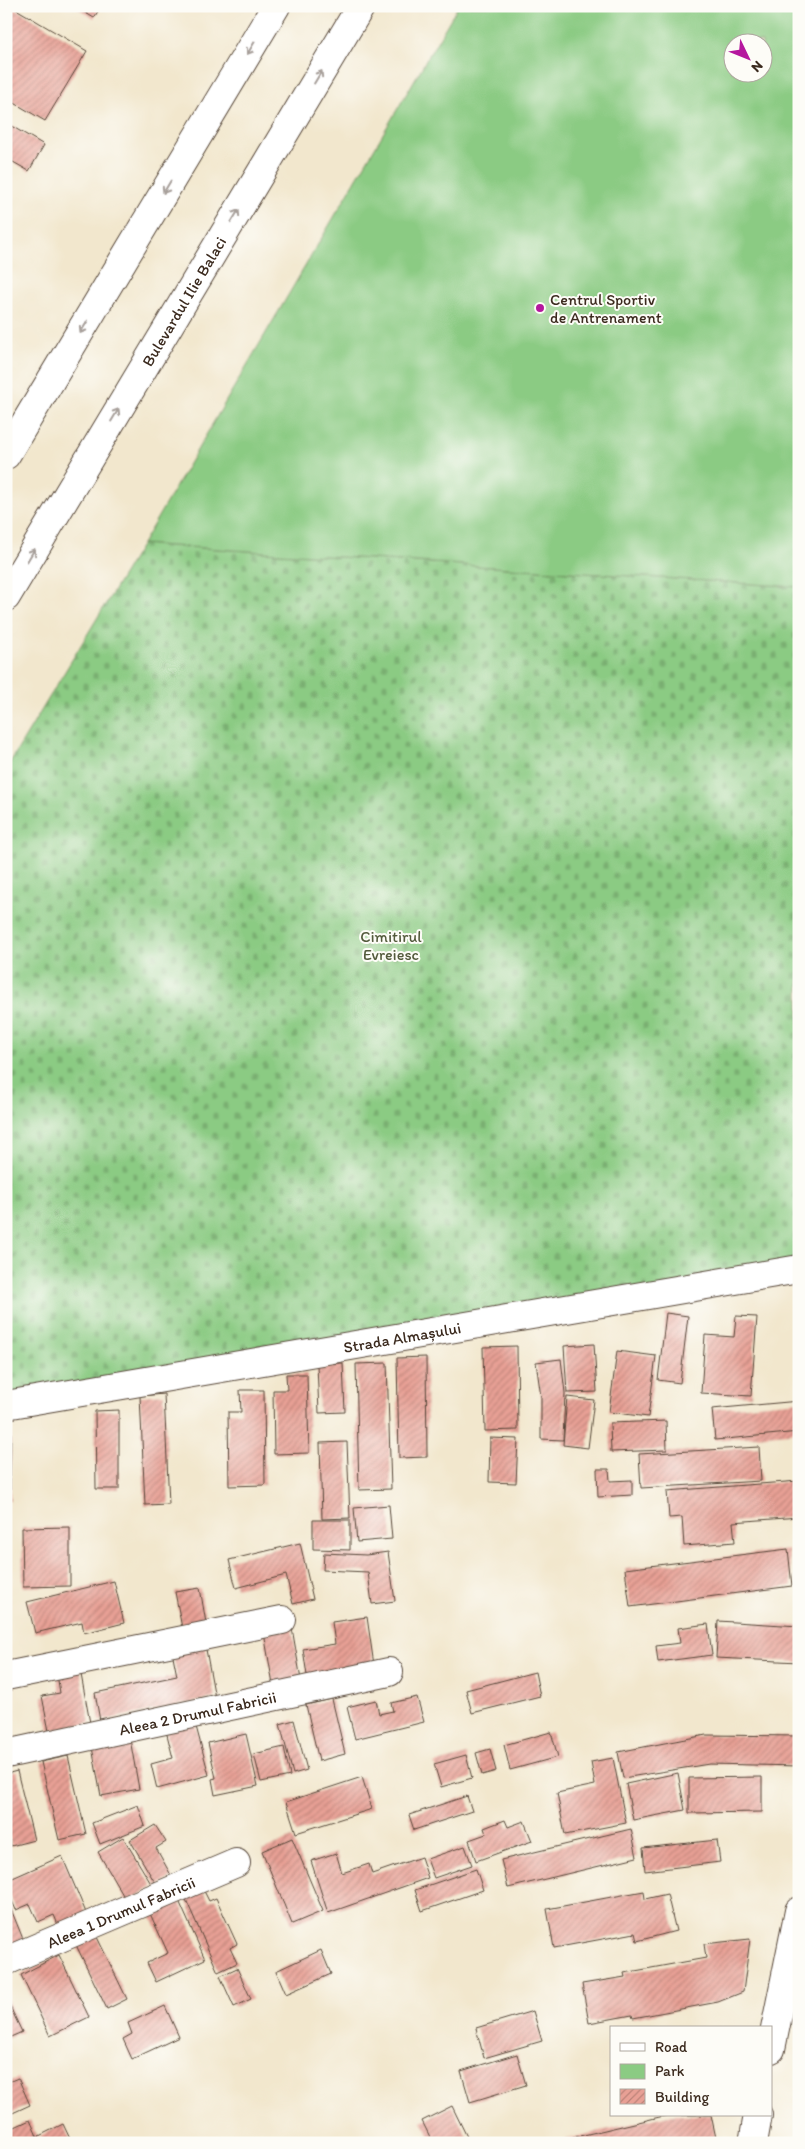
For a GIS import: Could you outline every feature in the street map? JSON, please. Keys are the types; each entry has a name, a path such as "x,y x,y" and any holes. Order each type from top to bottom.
{"street":[{"path":"6,455 276,6"},
{"name":"Bulevardul Ilie Balaci","path":"6,597 361,6"},
{"name":"Strada Almașului","path":"6,1405 799,1269"},
{"path":"6,1676 282,1620"},
{"name":"Aleea 2 Drumul Fabricii","path":"6,1754 389,1672"},
{"name":"Aleea 1 Drumul Fabricii","path":"6,1961 236,1863"},
{"path":"772,2044 798,1920"},
{"path":"753,2143 758,2116"}],"green space":[{"name":"Centrul Sportiv de Antrenament","path":"458,6 799,6 799,587 142,544"},
{"name":"Cimitirul Evreiesc","path":"142,544 799,587 799,1264 6,1403 6,769"}],"building":[{"path":"11,6 87,51 45,121 6,98 6,14"},
{"path":"74,6 101,6 94,18"},
{"path":"6,123 44,145 29,171 6,158"},
{"path":"666,1313 688,1316 680,1383 658,1380"},
{"path":"736,1316 757,1317 751,1396 701,1393 705,1335 734,1337"},
{"path":"594,1344 597,1392 567,1393 564,1346"},
{"path":"517,1346 518,1430 485,1431 483,1347"},
{"path":"617,1351 656,1356 648,1417 609,1412"},
{"path":"426,1357 427,1457 399,1458 397,1358"},
{"path":"561,1359 565,1393 563,1440 541,1439 541,1397 536,1362"},
{"path":"343,1363 345,1412 319,1413 317,1364"},
{"path":"387,1363 391,1489 359,1490 356,1364"},
{"path":"286,1374 307,1374 309,1453 274,1454 273,1390 287,1390"},
{"path":"240,1390 264,1390 265,1485 229,1486 228,1412 241,1412"},
{"path":"164,1394 169,1504 145,1505 140,1396"},
{"path":"567,1397 594,1400 588,1448 563,1445"},
{"path":"799,1401 799,1432 715,1440 712,1409"},
{"path":"119,1410 119,1489 96,1489 95,1411"},
{"path":"666,1421 667,1450 611,1452 610,1423"},
{"path":"6,1426 11,1426 10,1500 6,1500"},
{"path":"490,1438 518,1439 516,1483 489,1482"},
{"path":"347,1442 350,1518 322,1519 320,1443"},
{"path":"759,1447 761,1481 641,1488 639,1454"},
{"path":"597,1469 609,1469 610,1481 632,1480 632,1495 598,1497"},
{"path":"799,1481 799,1517 733,1522 735,1542 684,1546 682,1517 669,1518 667,1491"},
{"path":"389,1505 392,1539 357,1542 354,1508"},
{"path":"313,1520 350,1520 350,1550 313,1549"},
{"path":"70,1527 70,1586 23,1587 22,1528"},
{"path":"300,1543 313,1599 293,1604 286,1575 236,1588 229,1560"},
{"path":"788,1549 792,1586 630,1607 625,1569"},
{"path":"388,1552 395,1601 372,1604 368,1572 323,1570 324,1553 366,1555"},
{"path":"114,1581 124,1623 84,1633 82,1622 35,1633 27,1602"},
{"path":"200,1588 206,1623 182,1628 175,1592"},
{"path":"367,1617 375,1672 308,1682 303,1649 335,1644 332,1622"},
{"path":"718,1621 799,1626 799,1662 716,1658"},
{"path":"708,1624 712,1655 658,1662 656,1646 680,1643 678,1628"},
{"path":"292,1628 301,1680 273,1685 264,1633"},
{"path":"205,1644 215,1698 100,1721 95,1693 177,1676 172,1651"},
{"path":"80,1669 90,1723 49,1731 42,1696 60,1693 57,1674"},
{"path":"535,1672 540,1696 472,1713 466,1690"},
{"path":"417,1697 424,1722 355,1739 347,1707 376,1700 379,1714 393,1711 391,1703"},
{"path":"332,1699 345,1754 319,1761 306,1705"},
{"path":"194,1719 209,1775 157,1789 151,1764 173,1758 165,1727"},
{"path":"294,1720 307,1770 293,1774 280,1724"},
{"path":"551,1732 558,1757 510,1770 504,1745"},
{"path":"246,1734 258,1786 215,1795 212,1779 216,1778 208,1743"},
{"path":"706,1735 799,1736 799,1766 709,1764 623,1778 618,1752"},
{"path":"130,1739 139,1789 101,1796 92,1747"},
{"path":"284,1747 290,1776 261,1782 254,1754"},
{"path":"490,1749 496,1771 482,1775 476,1753"},
{"path":"466,1755 472,1778 441,1787 434,1764"},
{"path":"68,1756 86,1834 59,1840 41,1762"},
{"path":"613,1758 626,1823 565,1835 557,1793 595,1785 591,1762"},
{"path":"17,1771 34,1840 11,1846 6,1825 6,1774"},
{"path":"678,1773 685,1810 633,1820 626,1784"},
{"path":"362,1777 372,1809 296,1833 286,1802"},
{"path":"762,1777 762,1812 689,1813 689,1778"},
{"path":"467,1796 472,1811 414,1830 409,1815"},
{"path":"138,1805 145,1826 100,1844 92,1823"},
{"path":"505,1820 508,1827 524,1821 532,1841 476,1861 469,1840 486,1834 484,1828"},
{"path":"155,1825 166,1842 156,1848 172,1877 157,1886 130,1840"},
{"path":"631,1829 637,1857 508,1888 501,1860"},
{"path":"123,1837 153,1887 127,1902 98,1852"},
{"path":"292,1838 323,1911 292,1924 262,1851"},
{"path":"717,1840 720,1862 645,1871 643,1848"},
{"path":"465,1846 472,1865 434,1878 427,1859"},
{"path":"336,1853 342,1873 369,1864 372,1874 421,1857 428,1878 328,1913 311,1861"},
{"path":"62,1856 87,1915 59,1927 54,1915 38,1922 30,1904 16,1910 6,1887 6,1881"},
{"path":"476,1869 483,1890 422,1911 415,1890"},
{"path":"202,1887 209,1901 216,1898 237,1944 230,1948 237,1963 218,1972 184,1895"},
{"path":"644,1891 645,1899 667,1894 676,1931 637,1941 635,1933 554,1948 547,1909"},
{"path":"176,1894 205,1959 156,1982 147,1963 168,1953 147,1907"},
{"path":"6,1897 23,1939 6,1946"},
{"path":"96,1935 127,1999 107,2009 76,1945"},
{"path":"750,1939 743,1992 718,2002 633,2018 632,2015 589,2023 582,1984 625,1977 624,1973 706,1958 704,1944"},
{"path":"321,1950 331,1974 286,1994 276,1971"},
{"path":"59,1955 89,2017 50,2036 21,1975"},
{"path":"237,1968 251,1999 234,2007 220,1976"},
{"path":"6,1998 22,2032 6,2039"},
{"path":"165,2006 179,2037 132,2059 123,2039 132,2034 128,2023"},
{"path":"533,2011 542,2041 484,2058 476,2028"},
{"path":"517,2054 526,2085 470,2102 461,2071"},
{"path":"18,2078 30,2105 6,2116 6,2083"},
{"path":"452,2106 470,2143 433,2143 422,2121"},
{"path":"664,2116 711,2116 716,2138 697,2143 550,2143"},
{"path":"30,2120 40,2143 6,2143 6,2131"},
{"path":"63,2124 72,2143 42,2143 39,2136"}],"place":[{"name":"Centrul Sportiv de Antrenament","path":"540,308"}]}
